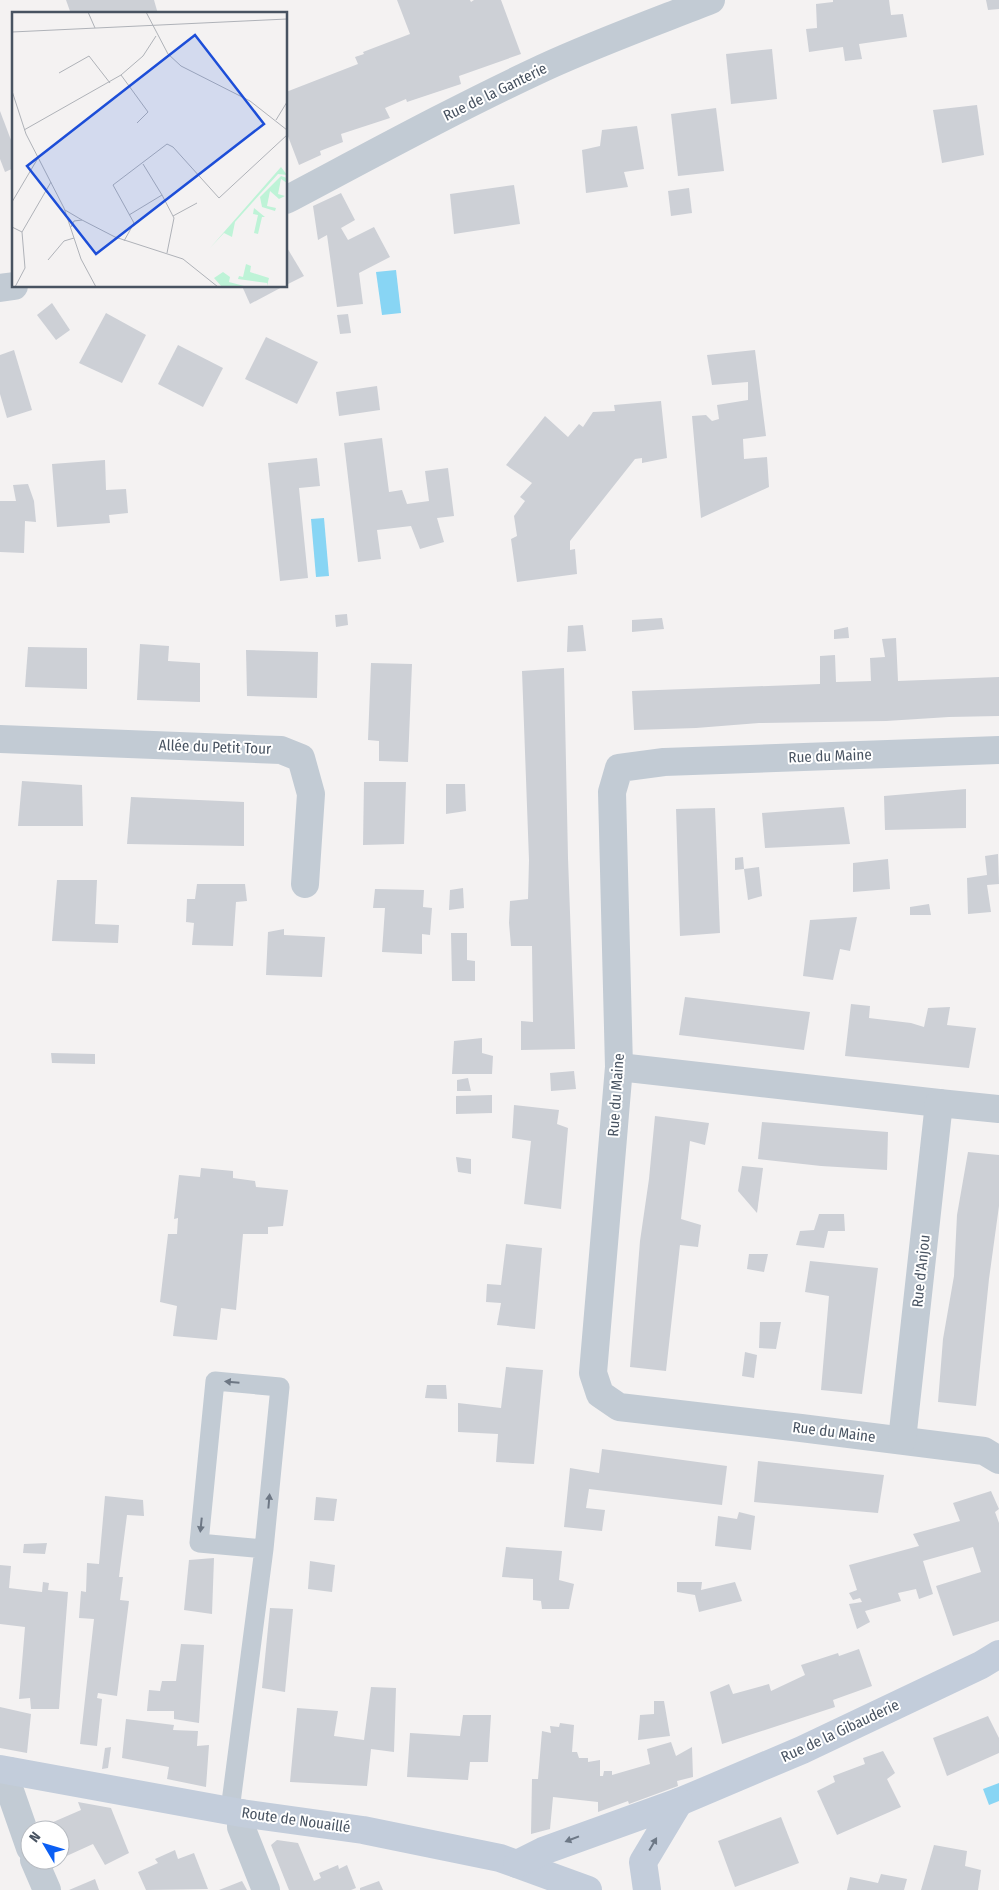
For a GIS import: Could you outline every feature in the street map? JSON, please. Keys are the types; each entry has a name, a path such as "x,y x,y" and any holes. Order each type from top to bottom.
{"street":[{"name":"Rue de la Ganterie","path":"288,199 445,116 544,68 711,0"},
{"name":"Allée du Petit Tour","path":"0,739 281,750 301,758 311,794 305,884"},
{"name":"Rue du Maine","path":"999,750 664,762 619,768 612,792 619,1067 593,1373 600,1394 619,1407 984,1451 999,1460"},
{"path":"619,1067 999,1109"},
{"name":"Rue d'Anjou","path":"902,1440 939,1102"},
{"name":"Rue de la Gibauderie","path":"517,1864 543,1851 679,1802 802,1750 981,1665 999,1654"},
{"path":"5,1770 20,1820"},
{"name":"Route de Nouaillé","path":"5,1770 236,1811 363,1830 500,1858 588,1890"},
{"path":"647,1890 644,1862 679,1802"},
{"path":"236,1811 240,1827 266,1890"},
{"path":"38,1870 47,1890"}],"lane":[{"path":"236,1811 264,1550 280,1387 215,1381 199,1543 264,1550"}],"water":[{"path":"396,270 401,313 382,315 376,272"},
{"path":"324,518 329,576 316,577 311,519"},
{"path":"999,1783 999,1801 989,1805 983,1789"}],"building":[{"path":"66,0 154,0 157,12 70,12"},
{"path":"397,0 470,0 471,2 474,0 501,0 521,54 459,76 461,84 407,102 406,99 385,108 390,118 341,134 343,142 320,151 321,155 299,165 288,136 288,91 358,64 355,57 364,54 363,52 410,34"},
{"path":"833,0 889,0 891,15 903,14 907,37 859,44 862,59 845,61 843,47 809,52 806,29 817,28 816,4 833,2"},
{"path":"986,0 999,0 999,9 988,10"},
{"path":"772,49 777,99 731,104 726,54"},
{"path":"977,105 984,155 942,163 933,110"},
{"path":"716,108 724,171 678,176 671,114"},
{"path":"0,111 12,143 12,169 5,172 0,159"},
{"path":"637,126 644,169 624,172 628,187 586,193 582,150 600,146 602,130"},
{"path":"514,185 520,224 454,234 450,194"},
{"path":"689,188 692,213 671,216 668,191"},
{"path":"341,193 355,220 341,228 348,240 374,227 390,257 359,273 363,304 337,307 327,235 318,240 313,206"},
{"path":"288,249 304,276 288,284"},
{"path":"243,288 280,288 250,304"},
{"path":"52,303 70,330 56,340 37,315"},
{"path":"106,313 146,335 122,383 79,363"},
{"path":"348,314 351,333 340,334 337,315"},
{"path":"266,337 318,362 297,404 245,379"},
{"path":"178,345 223,368 203,407 158,384"},
{"path":"14,350 32,410 7,418 0,394 0,355"},
{"path":"755,350 766,436 743,439 744,459 767,457 769,487 701,518 692,416 706,415 712,421 719,419 717,405 748,400 748,382 712,385 707,355"},
{"path":"377,386 380,410 339,416 336,392"},
{"path":"661,401 667,458 642,463 642,458 635,459 570,541 570,550 575,549 577,574 517,582 511,539 517,536 514,516 525,501 520,497 532,483 506,465 545,416 568,437 579,424 583,427 593,412 615,411 614,405"},
{"path":"382,438 389,492 402,490 407,504 429,501 425,471 448,468 454,516 437,518 444,542 420,549 411,526 377,530 381,559 358,562 344,443"},
{"path":"317,458 320,486 299,488 308,578 280,581 268,463"},
{"path":"105,460 106,490 126,489 128,513 109,515 110,523 57,527 52,464"},
{"path":"28,484 34,501 36,522 25,521 24,553 0,552 0,501 16,501 13,485"},
{"path":"347,614 348,625 336,627 335,615"},
{"path":"662,618 664,629 632,632 632,620"},
{"path":"583,625 586,651 567,652 568,626"},
{"path":"848,627 849,638 834,639 834,630"},
{"path":"896,638 898,681 999,677 999,716 886,721 759,723 634,730 632,691 820,684 820,656 835,655 836,682 871,681 870,658 885,657 882,639"},
{"path":"140,644 169,646 168,661 200,663 200,702 137,700"},
{"path":"28,647 87,648 87,689 25,687"},
{"path":"246,650 318,652 317,698 247,696"},
{"path":"371,663 412,664 408,762 379,761 379,741 368,740"},
{"path":"564,668 575,1049 521,1050 521,1021 533,1022 532,946 511,946 509,923 510,901 528,899 529,860 522,671"},
{"path":"22,781 82,785 83,826 18,826"},
{"path":"364,782 406,782 404,844 363,845"},
{"path":"446,784 465,784 466,811 446,814"},
{"path":"966,789 966,828 885,830 884,796"},
{"path":"131,797 244,802 244,846 127,844"},
{"path":"844,807 850,844 765,848 762,813"},
{"path":"715,808 720,933 680,936 676,809"},
{"path":"998,854 999,884 987,885 991,912 968,914 967,878 987,875 985,856"},
{"path":"743,857 744,869 735,870 735,858"},
{"path":"888,859 890,889 853,892 853,863"},
{"path":"759,867 762,896 748,900 744,869"},
{"path":"57,880 97,880 95,924 119,925 118,943 52,941"},
{"path":"197,884 245,884 247,901 236,902 233,946 192,945 194,923 186,922 187,899 195,899"},
{"path":"463,888 464,908 449,910 450,890"},
{"path":"375,889 424,890 423,907 432,908 430,935 422,934 422,954 382,952 385,908 373,908"},
{"path":"929,904 931,915 910,915 910,907"},
{"path":"857,917 850,951 840,949 833,980 803,976 810,920"},
{"path":"284,929 284,935 325,937 322,977 266,975 268,932"},
{"path":"451,933 467,933 467,960 475,961 475,981 452,981"},
{"path":"685,997 810,1012 804,1050 679,1035"},
{"path":"851,1004 870,1006 869,1018 911,1023 924,1027 928,1008 950,1007 947,1025 976,1028 969,1068 845,1056"},
{"path":"482,1038 482,1053 493,1056 492,1074 452,1074 454,1041"},
{"path":"51,1053 95,1054 95,1064 52,1063"},
{"path":"574,1071 576,1089 551,1091 550,1073"},
{"path":"468,1078 471,1091 457,1091 457,1080"},
{"path":"492,1095 492,1113 456,1114 456,1096"},
{"path":"514,1105 559,1110 557,1124 568,1128 561,1209 524,1204 531,1141 512,1138"},
{"path":"655,1116 709,1123 705,1145 690,1141 681,1219 701,1225 698,1247 680,1245 666,1371 630,1367 640,1241 649,1179"},
{"path":"762,1122 888,1132 887,1170 821,1166 758,1159"},
{"path":"968,1152 999,1155 999,1206 989,1279 976,1406 938,1402 943,1339 954,1276 957,1215"},
{"path":"456,1157 471,1159 471,1174 458,1172"},
{"path":"742,1166 763,1168 757,1213 738,1191"},
{"path":"201,1168 233,1171 233,1178 255,1181 256,1187 288,1190 283,1226 268,1227 268,1234 243,1234 236,1310 221,1308 217,1340 173,1336 177,1306 160,1302 168,1234 177,1234 178,1218 174,1219 179,1175 200,1177"},
{"path":"819,1214 844,1214 845,1231 828,1231 824,1248 796,1245 800,1231 814,1230"},
{"path":"506,1244 542,1248 535,1329 497,1325 501,1303 486,1302 487,1284 501,1285"},
{"path":"749,1254 768,1254 764,1272 747,1269"},
{"path":"810,1261 878,1268 862,1394 821,1390 829,1296 805,1292"},
{"path":"760,1322 781,1322 776,1349 759,1348"},
{"path":"745,1352 757,1355 754,1378 742,1376"},
{"path":"506,1367 543,1370 534,1464 496,1462 498,1434 458,1432 458,1403 501,1408"},
{"path":"427,1385 446,1385 447,1399 425,1398"},
{"path":"602,1449 727,1466 722,1505 589,1489 586,1508 605,1510 602,1531 564,1527 570,1468 599,1473"},
{"path":"758,1461 884,1475 878,1513 754,1502"},
{"path":"991,1491 999,1509 995,1512 999,1523 999,1621 953,1636 936,1586 981,1572 973,1547 923,1561 933,1594 919,1599 916,1589 898,1593 901,1601 865,1611 870,1622 857,1629 849,1604 862,1602 860,1598 853,1600 849,1593 857,1590 849,1565 919,1546 913,1534 960,1521 953,1503"},
{"path":"105,1496 143,1500 144,1516 127,1515 119,1577 123,1577 120,1600 129,1601 117,1696 98,1693 97,1698 102,1699 97,1746 80,1744 94,1619 79,1618 81,1591 86,1592 87,1563 99,1564"},
{"path":"316,1497 337,1499 334,1521 314,1520"},
{"path":"739,1512 755,1516 751,1550 715,1546 718,1516 737,1519"},
{"path":"47,1543 45,1554 23,1553 24,1544"},
{"path":"506,1547 562,1551 559,1580 574,1584 569,1609 542,1609 541,1601 533,1600 533,1579 502,1577"},
{"path":"214,1558 212,1614 184,1610 189,1560"},
{"path":"310,1561 335,1565 332,1592 308,1589"},
{"path":"0,1565 11,1566 9,1588 42,1592 43,1582 49,1583 48,1590 68,1592 59,1709 31,1709 30,1698 19,1699 25,1627 0,1624"},
{"path":"677,1582 702,1582 701,1590 735,1582 742,1601 699,1612 695,1595 677,1592"},
{"path":"270,1608 293,1609 285,1692 262,1688"},
{"path":"181,1644 204,1645 199,1723 174,1719 174,1711 147,1711 149,1690 160,1691 162,1681 176,1681"},
{"path":"859,1649 872,1686 833,1700 835,1707 722,1744 710,1692 729,1684 733,1694 769,1684 771,1691 805,1675 801,1665 838,1653 839,1656"},
{"path":"371,1687 396,1688 394,1752 371,1749 367,1786 290,1782 297,1708 338,1711 334,1736 364,1740"},
{"path":"654,1701 664,1701 670,1736 638,1740 640,1715 654,1714"},
{"path":"0,1707 31,1714 27,1753 0,1748"},
{"path":"463,1715 491,1715 488,1762 470,1762 468,1780 407,1777 410,1733 460,1736"},
{"path":"988,1716 999,1738 999,1753 947,1776 933,1738"},
{"path":"126,1719 174,1725 173,1730 198,1731 197,1746 209,1745 206,1787 167,1779 169,1767 122,1758"},
{"path":"560,1723 574,1725 572,1752 577,1752 579,1758 588,1758 588,1762 600,1760 600,1776 603,1776 604,1771 612,1771 612,1775 650,1764 647,1749 671,1742 676,1756 692,1747 693,1777 677,1781 678,1786 629,1804 628,1801 598,1812 598,1802 553,1797 550,1829 531,1834 532,1779 538,1779 542,1731 551,1733 550,1726 559,1727"},
{"path":"111,1747 108,1768 102,1769 105,1748"},
{"path":"883,1751 895,1773 887,1779 901,1807 837,1835 817,1791 835,1782 833,1776 865,1764 863,1758"},
{"path":"78,1802 111,1808 129,1853 105,1865 93,1844 70,1854 70,1820 58,1820 81,1810"},
{"path":"781,1817 799,1863 735,1887 718,1841"},
{"path":"277,1840 298,1843 314,1881 321,1878 319,1873 338,1865 339,1869 347,1865 356,1888 351,1890 289,1890 271,1845"},
{"path":"934,1845 967,1851 965,1866 981,1870 978,1890 921,1890"},
{"path":"175,1850 178,1859 194,1853 208,1889 146,1890 138,1872 158,1863 155,1859"},
{"path":"881,1874 907,1879 904,1890 847,1890 850,1877 878,1883"},
{"path":"95,1879 99,1890 69,1890"},
{"path":"242,1881 247,1890 219,1890"},
{"path":"379,1881 383,1890 360,1890 360,1888"}]}
